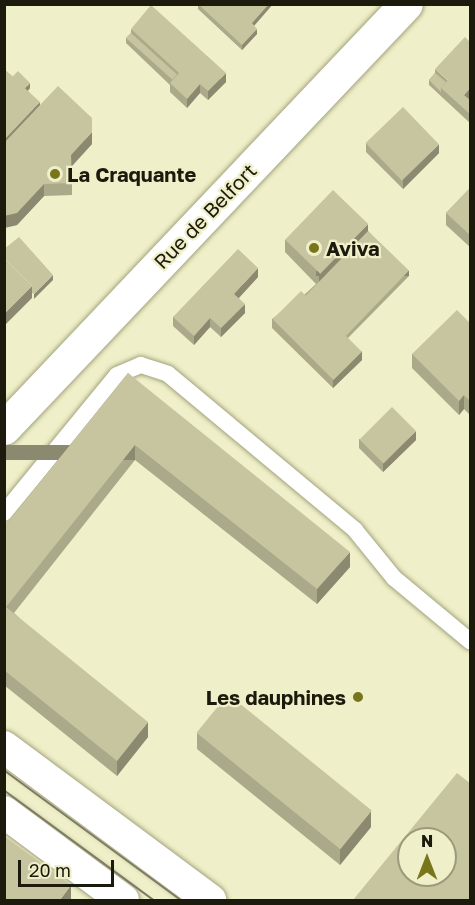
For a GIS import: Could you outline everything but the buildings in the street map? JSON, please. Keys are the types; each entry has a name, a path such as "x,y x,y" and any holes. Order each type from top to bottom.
{"main road":[{"name":"Rue de Belfort","path":"4,428 406,4"}],"street":[{"path":"4,747 210,900"},
{"path":"4,812 123,900"}],"lane":[{"path":"4,513 117,375 141,365 168,374 355,530 394,578 470,641"}],"tram line":[{"path":"4,770 181,900"},
{"path":"4,790 154,900"}],"place":[{"name":"La Craquante","path":"55,174"},
{"name":"Aviva","path":"314,248"},
{"name":"Les dauphines","path":"358,697"}]}
